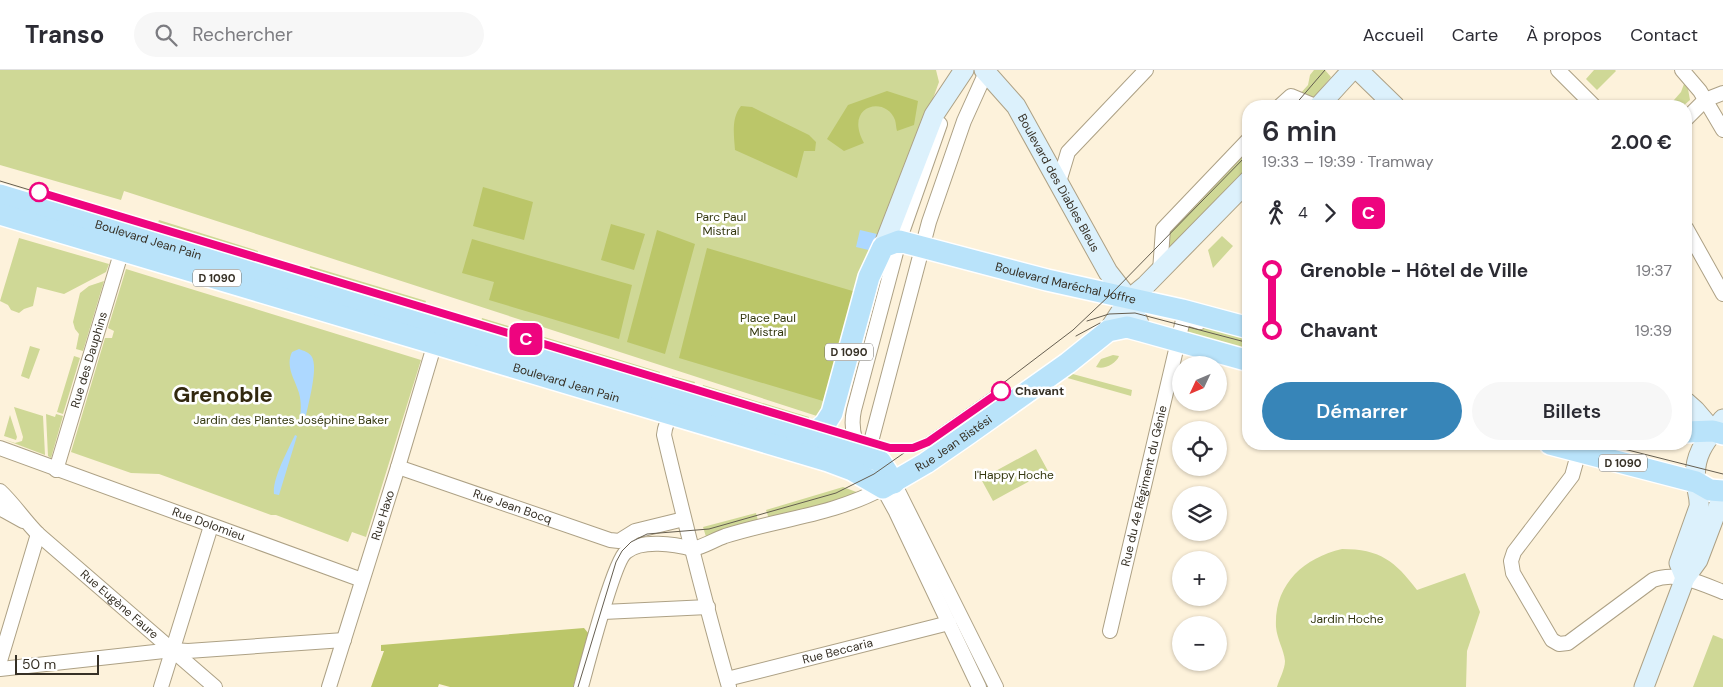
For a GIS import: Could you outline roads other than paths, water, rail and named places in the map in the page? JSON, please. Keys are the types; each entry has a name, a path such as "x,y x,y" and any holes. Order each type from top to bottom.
{"main road":[{"path":"891,244 934,115 964,70"},
{"path":"1323,100 1352,70"},
{"path":"1358,70 1388,100"},
{"name":"Boulevard des Diables Bleus","path":"985,71 1016,106 1108,272 1129,299 1142,331"},
{"path":"1108,331 1129,299 1160,271 1242,187"},
{"name":"Boulevard Jean Pain","path":"0,196 437,335 672,407 838,465 889,486"},
{"name":"Boulevard Jean Pain","path":"0,214 122,250 437,335"},
{"name":"Boulevard Maréchal Joffre","path":"891,244 922,247 1094,292 1182,310 1242,326"},
{"name":"D 1090","path":"793,434 815,432 830,418 838,397 868,277 891,244"},
{"path":"1108,272 1106,282 1094,292 1107,307 1108,331"},
{"path":"1108,331 1127,327 1242,360"},
{"name":"Rue Jean Bistési","path":"889,486 926,463 1068,363 1108,331"},
{"name":"Boulevard Jean Pain","path":"672,407 793,434 871,458"},
{"path":"1692,407 1720,428"},
{"path":"1692,431 1720,428"},
{"path":"1685,578 1680,563 1699,507 1700,498 1696,482 1698,454 1704,442 1720,428"},
{"name":"D 1090","path":"1575,450 1696,482 1710,490 1723,492"},
{"path":"871,458 889,486"},
{"path":"1644,687 1685,578 1698,560 1723,492"}],"street":[{"path":"1058,182 1068,152 1146,70"},
{"path":"1558,70 1588,100"},
{"path":"1682,70 1705,100 1723,130"},
{"path":"871,458 872,438 922,247 964,123 985,71"},
{"path":"1692,113 1705,100 1723,93"},
{"path":"1287,100 1291,96 1301,100"},
{"path":"1160,271 1163,229 1242,146"},
{"path":"1692,239 1723,294"},
{"path":"871,458 853,438 852,419 891,244"},
{"name":"Rue des Dauphins","path":"56,470 122,250"},
{"name":"Rue du 4e Régiment du Génie","path":"1110,631 1183,320 1215,326 1242,326"},
{"name":"Rue Haxo","path":"329,687 437,335"},
{"path":"672,407 664,435 684,519 728,683"},
{"name":"Rue Dolomieu","path":"0,448 362,580"},
{"path":"1579,451 1572,476 1514,552 1511,561 1513,573 1552,640 1559,644 1568,643 1652,580 1662,577 1685,578 1723,592"},
{"name":"Rue Jean Bocq","path":"398,467 610,540 619,540 635,531 684,519"},
{"path":"581,687 610,586 624,553 633,547 665,544 693,549 725,536 863,499 889,486"},
{"path":"889,486 896,512 979,687"},
{"path":"889,486 996,687"},
{"path":"0,490 14,505 24,521"},
{"path":"0,506 5,511 24,521"},
{"name":"Rue Eugène Faure","path":"24,521 215,687"},
{"path":"161,687 211,526"},
{"path":"0,661 38,534"},
{"path":"603,612 708,607"},
{"name":"Rue Beccaria","path":"728,683 949,623"},
{"path":"0,668 173,650 188,651 344,640"}],"water":[{"path":"860,230 877,234 873,251 856,247"},
{"path":"299,349 309,354 314,363 313,381 304,426 298,425 301,401 290,368 292,352"},
{"path":"295,435 297,436 279,495 274,494 275,481"}],"tram line":[{"path":"1299,100 1325,70"},
{"path":"578,687 616,562 622,551 631,542 647,534 709,529 836,493 874,474 998,387 1073,330 1110,295 1242,160"},
{"path":"0,181 872,444 910,448 932,440"},
{"name":"C","path":"39,192 890,448 913,448 932,440 1001,391"},
{"path":"1087,321 1109,314 1135,313 1242,341"},
{"path":"1076,336 1100,323"},
{"path":"1628,450 1723,474"}],"place":[{"name":"Chavant","path":"1001,391"}],"district":[{"name":"Grenoble","path":"223,394"}],"park label":[{"name":"Parc Paul Mistral","path":"721,224"},
{"name":"Place Paul Mistral","path":"768,325"},
{"name":"Jardin des Plantes Joséphine Baker","path":"291,420"},
{"name":"l'Happy Hoche","path":"1014,475"},
{"name":"Jardin Hoche","path":"1347,619"}]}
